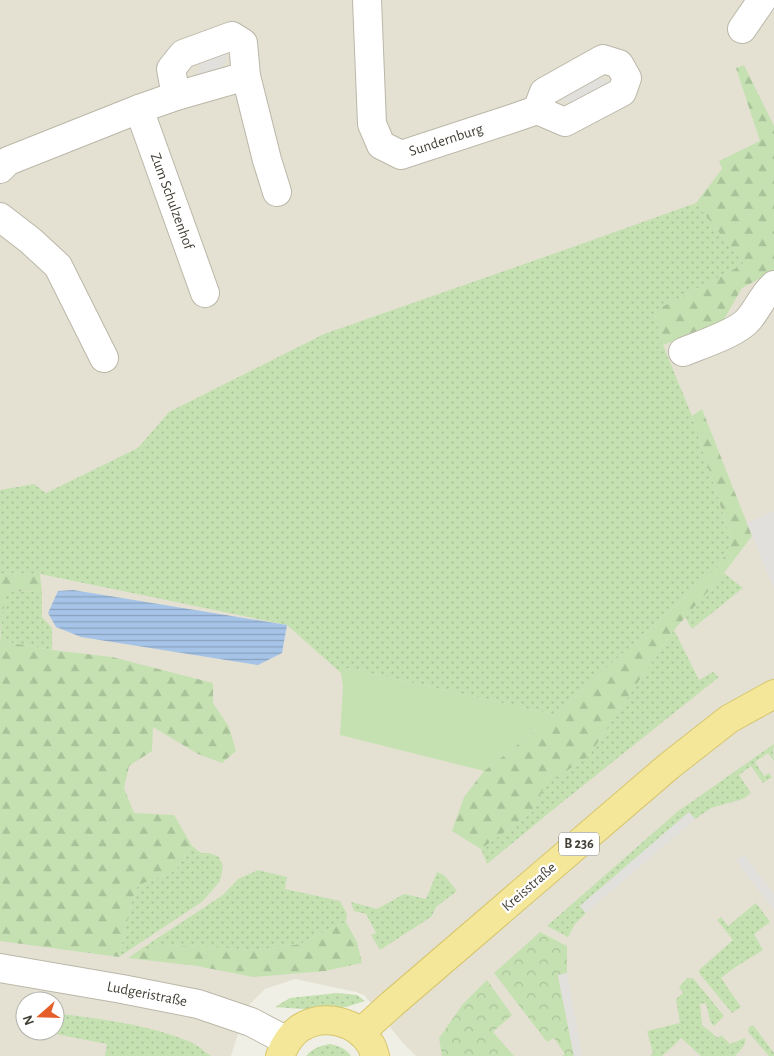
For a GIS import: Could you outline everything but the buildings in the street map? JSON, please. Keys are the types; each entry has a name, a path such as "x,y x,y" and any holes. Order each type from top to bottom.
{"main road":[{"name":"Kreisstraße","path":"361,1032 669,766 729,719 774,694"},
{"path":"284,1048 299,1029 314,1022 330,1020 347,1024 361,1032 371,1045 375,1056"}],"street":[{"name":"Sundernburg","path":"367,0 372,124 381,145 401,155 537,110"},
{"path":"742,29 762,0"},
{"path":"176,96 172,69 183,54 232,36 243,43 246,76 266,160 277,192"},
{"path":"3,164 139,108 246,76"},
{"name":"Zum Schulzenhof","path":"139,108 205,293"},
{"path":"0,217 31,241 58,266 104,358"},
{"path":"683,352 732,331 748,321 767,291 774,285"},
{"name":"Ludgeristraße","path":"0,968 198,1004 251,1022 284,1048"}],"shaded area":[{"path":"0,0 774,0 774,1056 416,1056 402,1042 364,995 295,979 265,989 246,1008 231,1056 0,1056"},
{"path":"229,48 221,73 195,81 204,56"},
{"path":"591,76 612,84 578,105 558,97"},
{"path":"774,511 774,589 747,523"},
{"path":"689,812 695,819 586,913 580,906"},
{"path":"744,855 774,894 774,910 736,861"},
{"path":"567,973 582,1056 574,1056 558,975"}],"green space":[{"path":"744,65 774,126 774,271 742,288 722,323 663,345 654,311 744,264 696,203 722,169 719,161 760,141 736,68"},
{"path":"696,203 744,264 654,311 663,345 692,416 732,542 719,566 555,715 347,668 341,673 287,625 40,574 0,574 0,490 34,484 46,493 138,448 169,412 324,334"},
{"path":"702,409 752,536 724,573 674,630 589,756 545,785 533,811 481,849 452,831 464,797 484,771 555,715 719,566 732,542 692,416"},
{"path":"724,573 743,588 692,629 685,617"},
{"path":"0,574 40,574 42,592 6,591 0,634"},
{"path":"5,591 42,592 42,617 52,628 52,650 0,641"},
{"path":"674,630 699,680 713,672 719,677 487,864 481,849 533,811 544,785 589,756"},
{"path":"0,641 52,650 112,657 213,683 213,703 229,727 236,751 222,763 198,754 153,727 152,751 129,766 124,788 134,813 174,815 192,846 175,871 138,885 132,900 119,957 0,941"},
{"path":"347,668 555,715 484,771 340,735 343,687 341,673"},
{"path":"774,744 774,761 768,753 755,762 764,776 769,773 772,777 763,783 751,766 739,775 751,793 743,799 711,808 695,819 688,813 580,906 586,913 575,924 568,937 547,926 677,812"},
{"path":"192,846 201,853 209,853 219,857 223,866 220,881 203,901 119,957 132,900 138,885 175,871"},
{"path":"258,870 287,877 285,889 340,901 347,914 346,922 301,944 256,950 168,945 138,951 223,895 238,879"},
{"path":"437,872 444,875 457,891 436,907 431,917 380,950 371,935 376,933 366,914 354,911 351,902 377,909 404,894 426,899"},
{"path":"756,903 770,922 754,934 763,950 721,978 741,1007 732,1013 699,973 699,970 733,940 717,920 721,917 728,926"},
{"path":"346,922 357,942 362,963 325,971 253,977 197,966 128,958 138,951 168,945 256,950 301,944"},
{"path":"540,932 567,946 567,973 558,976 574,1056 562,1056 565,1054 554,1038 547,1042 494,973"},
{"path":"687,978 693,978 724,1016 714,1026 710,1021 706,1003 700,1004 702,1025 718,1038 721,1035 730,1044 745,1038 744,1045 735,1056 701,1056 681,1038 662,1056 650,1056 653,1053 647,1031 680,1023 676,999 683,993 679,987"},
{"path":"487,980 512,1015 493,1032 514,1056 442,1056 439,1038 463,1004"},
{"path":"337,993 357,995 365,1001 346,1007 316,1010 275,1007 290,998"},
{"path":"65,1014 156,1030 191,1042 211,1056 105,1056 107,1044 65,1036"},
{"path":"753,1025 774,1053 774,1056 769,1056 748,1032 749,1027"},
{"path":"330,1044 344,1049 351,1056 306,1056 317,1048"}],"water":[{"path":"73,590 287,625 282,653 258,665 81,637 56,627 48,613 58,591"}]}
